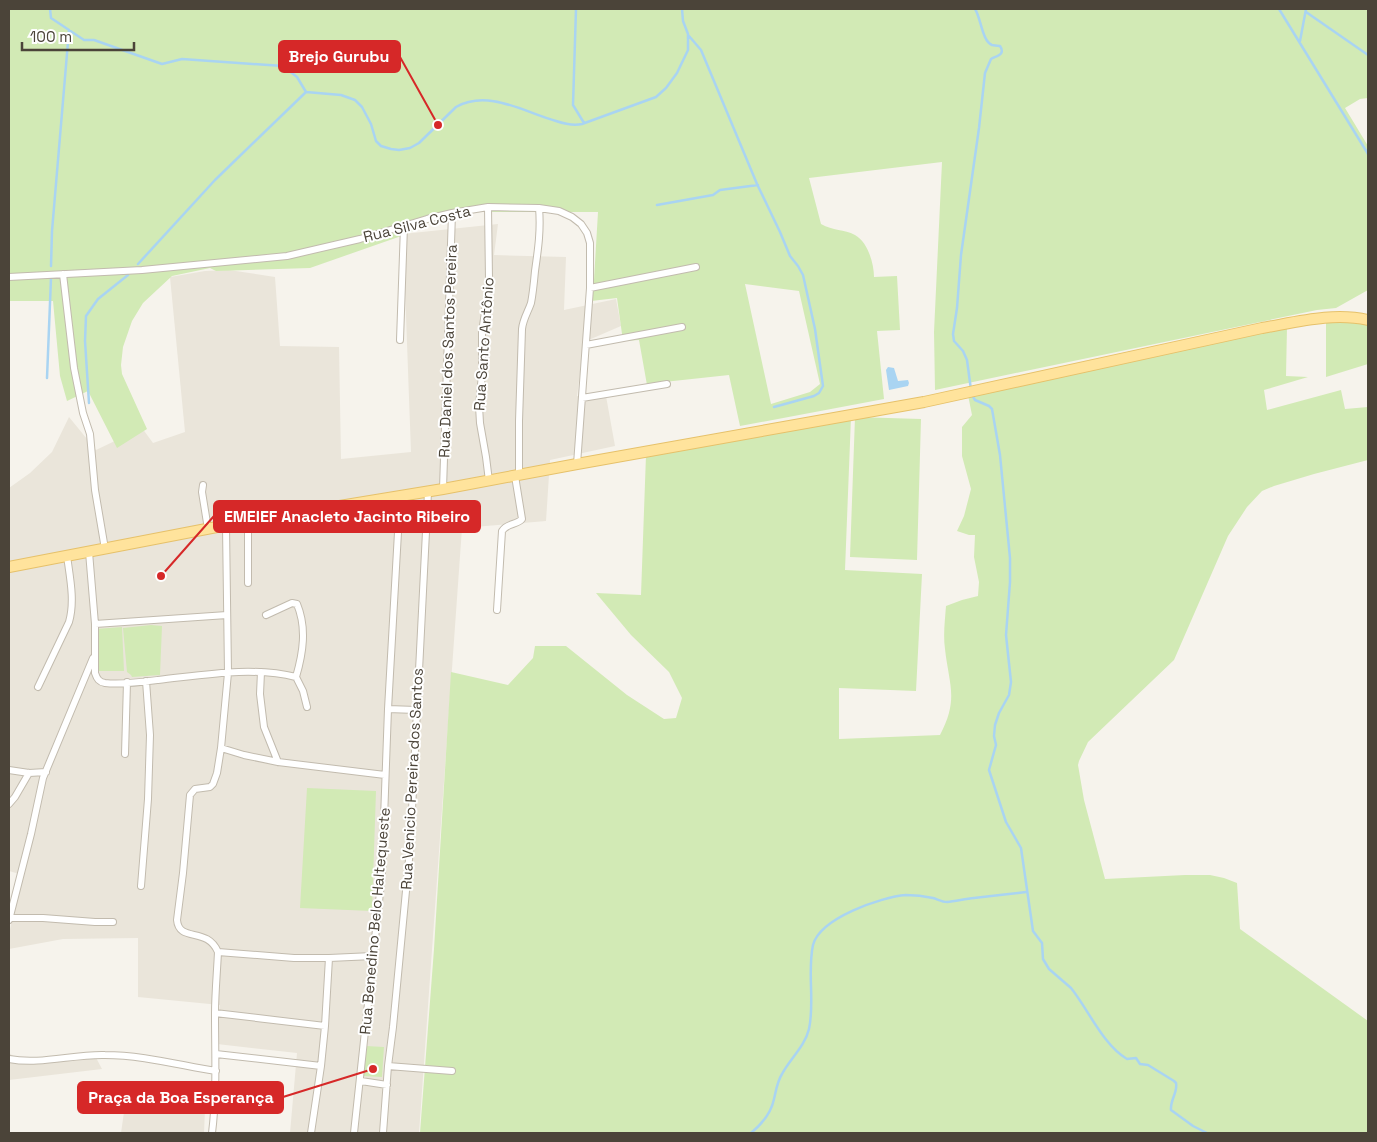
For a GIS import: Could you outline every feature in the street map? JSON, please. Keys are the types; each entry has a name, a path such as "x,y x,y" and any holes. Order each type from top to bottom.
{"main road":[{"path":"9,568 208,529 443,490 488,480 924,402 1234,334 1307,320 1345,317 1368,320"}],"street":[{"name":"Rua Silva Costa","path":"9,277 166,268 287,256 427,219 488,207 539,208 559,212 572,217 587,233 590,243 590,288 577,464"},
{"name":"Rua Santo Antônio","path":"488,207 489,279 488,299 482,332 482,374 479,406 488,480"},
{"path":"497,610 502,531 508,525 520,522 522,519 517,475 522,329 532,295 540,238 541,221 539,208"},
{"name":"Rua Daniel dos Santos Pereira","path":"443,490 452,213"},
{"path":"400,340 404,226"},
{"path":"590,288 696,268"},
{"path":"63,274 74,368 83,413 90,434 95,490 105,549"},
{"path":"586,345 682,327"},
{"path":"582,398 667,384"},
{"path":"203,485 202,492 208,529"},
{"name":"Rua Venicio Pereira dos Santos","path":"383,1133 386,1085 410,849 428,492"},
{"name":"Rua Benedino Belo Haltequeste","path":"354,1133 382,874 388,709 400,497"},
{"path":"248,522 248,583"},
{"path":"212,1133 216,1071 215,1013 218,952 211,941 180,930 177,920 190,795 195,789 213,784 217,773 221,748 228,672 226,526"},
{"path":"89,552 95,624 95,673 96,678 100,681 112,683 146,681 228,672 261,672 296,677"},
{"path":"38,687 72,612 67,556"},
{"path":"266,615 292,603 297,604 303,637 300,663 296,677 303,691 307,707"},
{"path":"95,624 227,615"},
{"path":"95,655 43,778 9,919 43,918 113,922"},
{"path":"261,672 261,703 264,727 278,762"},
{"path":"141,886 148,800 150,735 146,681"},
{"path":"125,754 127,682"},
{"path":"388,709 416,710"},
{"path":"221,748 278,762 385,775"},
{"path":"9,770 30,773 46,772"},
{"path":"9,804 30,773"},
{"path":"218,952 294,958 373,956"},
{"path":"312,1133 325,1026 329,958"},
{"path":"215,1013 325,1026"},
{"path":"216,1054 321,1066"},
{"path":"9,1059 30,1061 85,1056 125,1055 216,1071"},
{"path":"388,1066 452,1071"},
{"path":"361,1081 386,1085"}],"shaded area":[{"path":"498,224 494,255 566,257 564,310 616,299 621,326 584,342 577,396 606,396 615,446 550,460 546,521 462,528 419,1133 290,1133 297,1053 217,1044 220,1005 138,997 138,938 63,939 9,949 9,929 23,875 9,871 9,488 30,473 52,452 69,417 96,450 142,428 153,443 185,432 170,277 205,271 229,270 275,277 280,346 339,347 341,459 411,452 403,234"},
{"path":"93,1052 102,1069 9,1080 9,1053 16,1058 38,1061"},
{"path":"125,1105 205,1109 204,1133 121,1133"}],"green space":[{"path":"9,9 1368,9 1368,98 1360,99 1345,108 1368,146 1368,290 1336,308 1317,310 935,390 934,332 942,162 809,178 821,224 851,233 860,238 867,248 873,266 874,277 897,276 900,330 877,331 884,399 740,426 729,375 647,385 639,340 623,341 617,298 591,301 598,212 443,212 437,218 407,234 310,268 216,271 210,268 172,276 143,303 132,321 123,347 122,374 147,429 117,448 88,391 67,401 60,376 53,301 9,301","holes":["745,284 799,291 820,384 810,392 771,404"]},
{"path":"1339,319 1368,324 1368,364 1326,377 1326,320"},
{"path":"1287,327 1286,376 1308,377 1264,390 1267,410 1341,390 1345,409 1368,407 1368,460 1314,474 1262,491 1247,507 1228,536 1174,660 1088,742 1078,765 1084,800 1105,879 1210,875 1237,883 1240,929 1368,1021 1368,1133 420,1133 434,949 451,672 508,685 533,658 535,646 566,646 627,695 664,719 676,718 682,698 669,672 631,635 596,593 641,595 646,455 851,417 845,570 922,574 916,691 839,688 839,739 940,735 946,722 951,701 944,644 946,606 978,596 979,582 974,557 975,535 957,531 964,516 971,489 962,456 962,427 972,415 968,395"},
{"path":"855,417 921,419 917,560 850,557"},
{"path":"151,625 162,626 160,675 132,677 127,672 123,628"},
{"path":"122,627 124,671 97,671 96,629"},
{"path":"307,788 376,791 372,911 300,908"},
{"path":"366,1046 384,1047 382,1077 363,1076"}],"water":[{"path":"888,367 894,368 898,381 908,380 908,386 889,390 886,370"}],"waterway":[{"path":"50,9 51,18 84,40 94,40 162,64 182,59 283,66 297,77 306,92"},
{"path":"576,9 573,105 584,123"},
{"path":"306,92 341,95 355,100 362,107 371,124 376,141 381,146 399,150 410,148 419,143 456,107 468,102 481,100 506,104 563,123 572,125 582,124 656,97 666,88 677,73 688,50 688,34 683,21 682,9"},
{"path":"971,390 967,360 963,351 954,341 953,334 961,255 985,73 991,59 1000,55 1002,51 1000,46 992,45 986,39 975,9"},
{"path":"1279,9 1368,154"},
{"path":"1300,41 1306,9"},
{"path":"1306,12 1368,55"},
{"path":"51,266 52,231 69,30"},
{"path":"689,36 701,50 757,184 790,256 803,275 815,329 823,386 819,393 814,396 774,407"},
{"path":"138,264 215,180 306,92"},
{"path":"657,205 713,195 720,190 758,185"},
{"path":"89,403 85,341 86,316 98,299 128,275"},
{"path":"47,378 51,278"},
{"path":"972,395 975,400 992,409 1000,455 1010,558 1006,635 1011,682 1009,695 995,725 994,736 996,745 989,770 1006,822 1021,848 1033,931 1042,943 1043,959 1049,969 1071,988 1103,1036 1118,1053 1127,1059 1136,1058 1140,1064 1148,1065 1174,1081 1176,1086 1171,1110 1193,1126 1207,1133"},
{"path":"751,1133 768,1114 773,1104 780,1077 807,1035 811,1019 811,956 813,945 818,935 827,926 839,918 867,905 906,895 933,898 947,902 1026,892"}],"place":[{"name":"Brejo Gurubu","path":"438,125"},
{"name":"EMEIEF Anacleto Jacinto Ribeiro","path":"161,576"},
{"name":"Praça da Boa Esperança","path":"373,1069"}]}
